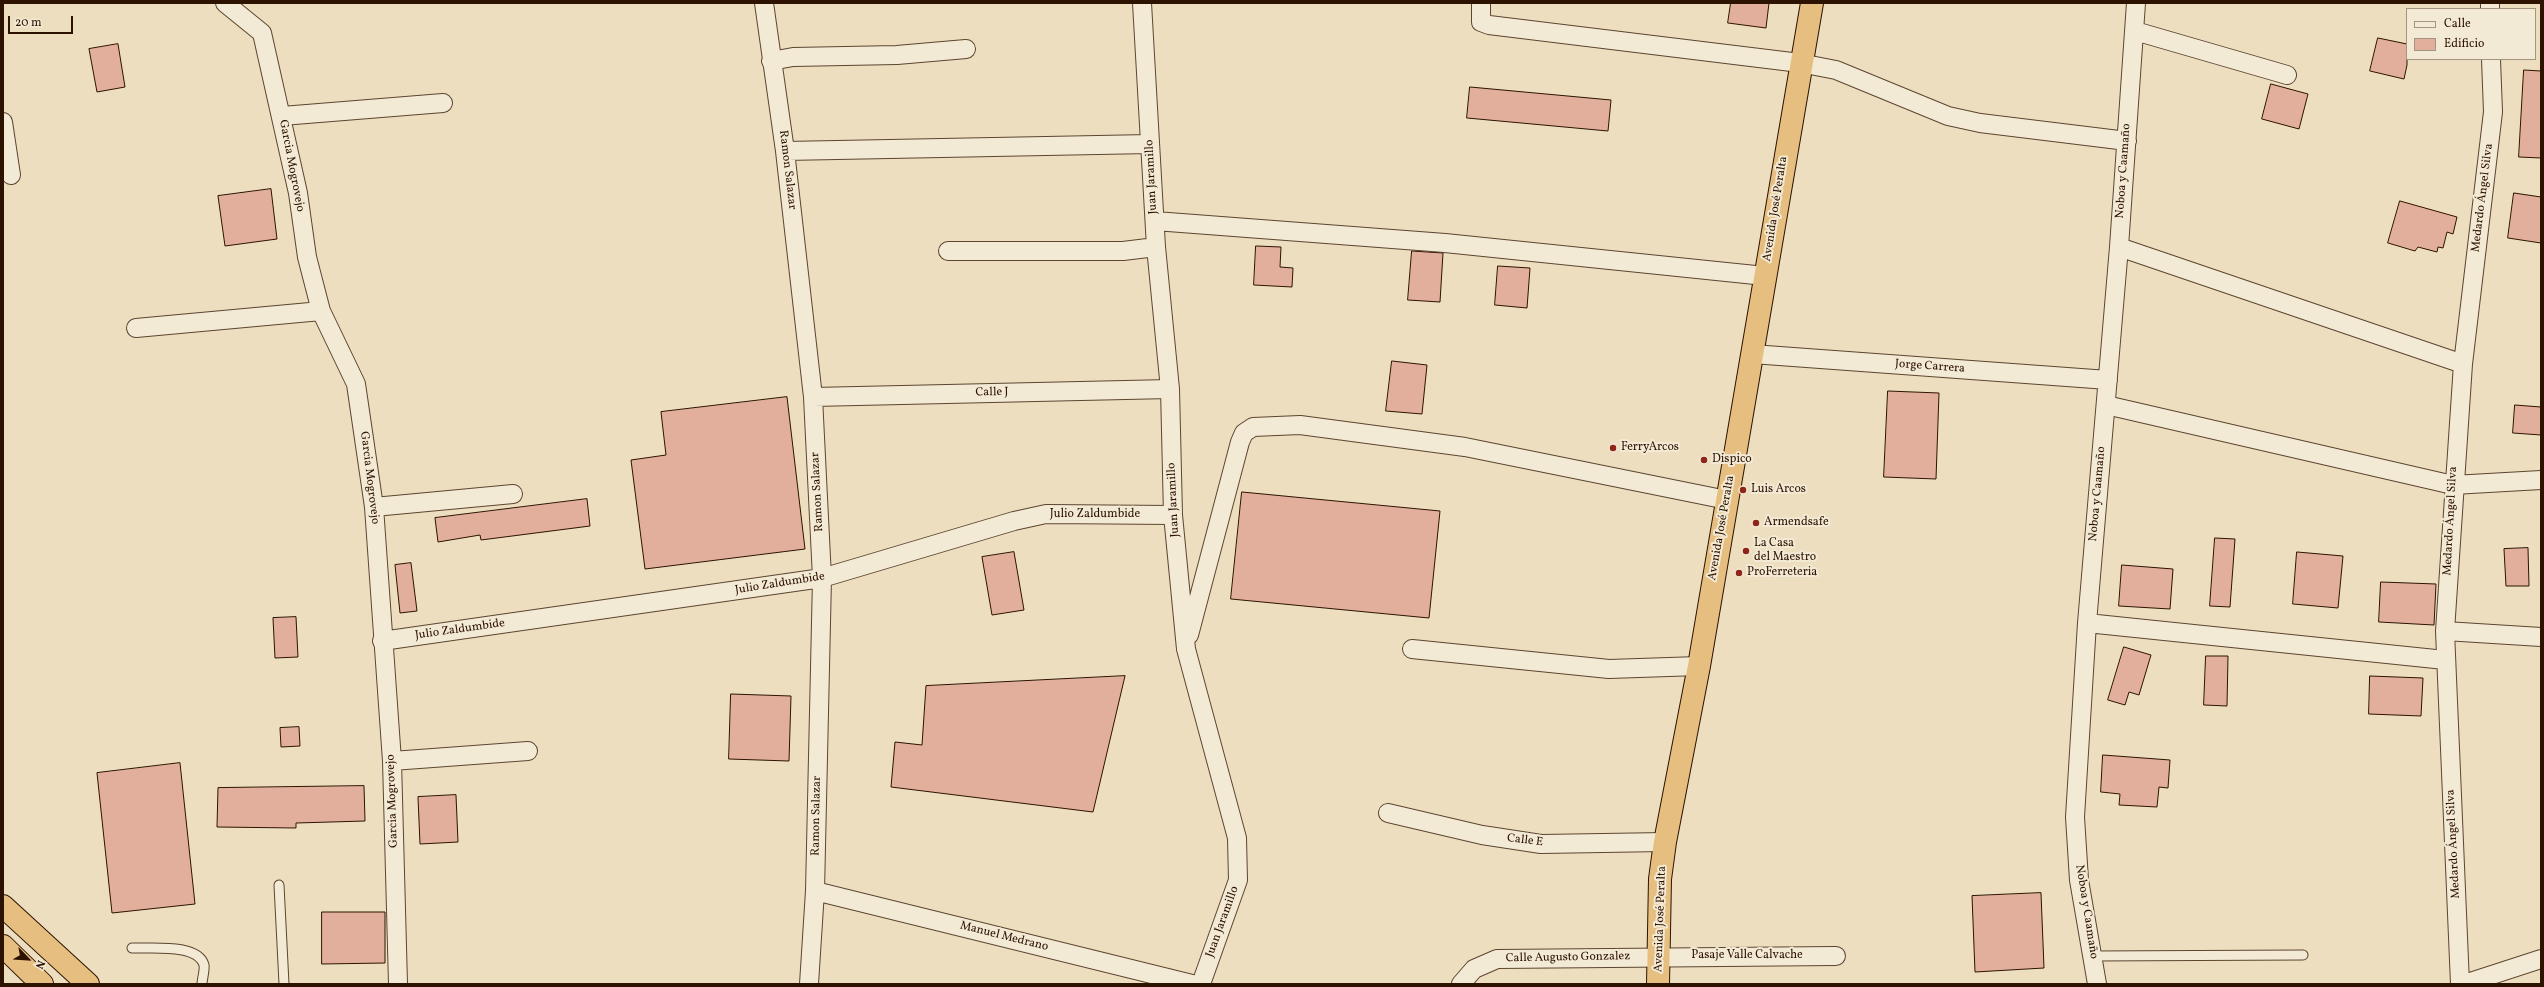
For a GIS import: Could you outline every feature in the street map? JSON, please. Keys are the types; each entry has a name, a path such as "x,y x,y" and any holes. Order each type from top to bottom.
{"highway":[{"name":"Avenida José Peralta","path":"1658,984 1660,879 1665,842 1699,666 1800,63 1812,3"},
{"path":"3,906 88,984"},
{"path":"3,946 42,984"}],"street":[{"name":"Garcia Mogrovejo","path":"225,3 262,33 282,116 298,193 307,257 322,311 356,384 374,508 382,641 392,761 398,984"},
{"name":"Ramon Salazar","path":"764,3 771,61 785,151 813,397 822,578 815,891 809,984"},
{"name":"Juan Jaramillo","path":"1142,3 1156,247 1170,390 1173,514 1186,649 1237,838 1238,880 1200,984"},
{"path":"1481,3 1481,22 1488,25 1800,63 1836,70 1948,116 1980,123 2127,141"},
{"name":"Noboa y Caamaño","path":"2097,984 2079,880 2075,818 2087,623 2119,247 2136,3"},
{"path":"2135,31 2287,75"},
{"path":"771,61 793,57 897,56 966,49"},
{"name":"Medardo Ángel Silva","path":"2460,984 2445,660 2445,631 2453,485 2462,364 2493,112 2491,60"},
{"path":"282,116 443,103"},
{"path":"3,122 11,175"},
{"path":"785,151 1150,144"},
{"path":"1155,221 1445,243 1765,276"},
{"path":"948,251 1124,251 1156,247"},
{"path":"2119,247 2462,364"},
{"path":"136,328 322,311"},
{"name":"Jorge Carrera","path":"1752,354 2108,380"},
{"name":"Calle J","path":"813,397 1170,390"},
{"path":"2106,406 2453,485 2541,480"},
{"path":"1186,649 1240,442 1244,433 1253,427 1300,425 1465,447 1727,500"},
{"path":"374,508 513,494"},
{"name":"Julio Zaldumbide","path":"382,641 822,578 1014,521 1046,514 1173,514"},
{"path":"2087,623 2445,660"},
{"path":"2445,631 2541,636"},
{"path":"1412,649 1609,669 1699,666"},
{"path":"392,761 528,751"},
{"name":"Calle E","path":"1388,813 1482,835 1541,844 1665,842"},
{"name":"Manuel Medrano","path":"815,891 1192,984"},
{"name":"Pasaje Valle Calvache","path":"1659,957 1836,956"},
{"name":"Calle Augusto Gonzalez","path":"1461,984 1474,969 1497,959 1659,957"},
{"path":"2464,984 2541,959"}],"lane":[{"path":"279,885 284,984"},
{"path":"132,948 187,950 197,955 204,965 202,984"},
{"path":"2092,956 2303,955"}],"building":[{"path":"1731,3 1769,3 1766,28 1728,23"},
{"path":"2378,38 2406,44 2407,65 2404,79 2370,71"},
{"path":"118,44 125,87 97,92 89,49"},
{"path":"2524,70 2541,71 2541,158 2519,157"},
{"path":"2271,84 2308,94 2299,129 2262,119"},
{"path":"1470,87 1611,100 1608,131 1467,118"},
{"path":"271,189 277,239 225,246 218,196"},
{"path":"2514,193 2541,197 2541,243 2508,238"},
{"path":"2400,201 2457,217 2453,234 2447,232 2443,248 2438,247 2437,252 2418,247 2415,251 2388,243"},
{"path":"1256,246 1281,247 1280,267 1293,268 1292,287 1254,285"},
{"path":"1412,251 1443,253 1440,302 1408,300"},
{"path":"1498,266 1530,268 1527,308 1495,305"},
{"path":"1392,361 1427,365 1422,414 1386,411"},
{"path":"1888,391 1939,393 1936,479 1884,477"},
{"path":"787,397 805,549 645,569 631,460 666,455 661,412"},
{"path":"2515,405 2541,407 2541,435 2513,433"},
{"path":"1242,492 1440,511 1429,618 1231,599"},
{"path":"587,499 590,526 481,540 480,535 438,542 435,518"},
{"path":"2215,538 2235,539 2230,607 2210,606"},
{"path":"2528,548 2529,586 2506,586 2504,549"},
{"path":"1014,552 1024,610 992,615 982,557"},
{"path":"2297,552 2343,556 2338,608 2293,604"},
{"path":"411,563 417,611 400,613 395,565"},
{"path":"2122,565 2173,569 2170,609 2119,606"},
{"path":"2381,582 2436,584 2434,625 2379,622"},
{"path":"296,617 298,657 275,658 273,618"},
{"path":"2124,647 2151,655 2139,695 2129,692 2125,705 2108,700"},
{"path":"2206,656 2228,656 2227,706 2204,705"},
{"path":"1125,676 1093,812 891,787 895,742 922,745 926,686"},
{"path":"2370,676 2423,678 2421,716 2369,714"},
{"path":"731,694 791,696 789,761 729,759"},
{"path":"299,727 300,746 281,747 280,728"},
{"path":"2103,755 2170,760 2168,788 2159,787 2157,807 2119,805 2120,794 2101,792"},
{"path":"180,763 195,904 112,913 97,773"},
{"path":"364,786 365,821 296,823 296,828 217,827 218,788"},
{"path":"456,795 458,842 420,844 418,797"},
{"path":"2041,893 2044,968 1975,972 1972,896"},
{"path":"322,912 385,912 385,963 322,964"}],"place":[{"name":"FerryArcos","path":"1613,448"},
{"name":"Dispico","path":"1704,460"},
{"name":"Luis Arcos","path":"1743,490"},
{"name":"Armendsafe","path":"1756,523"},
{"name":"La Casa del Maestro","path":"1746,551"},
{"name":"ProFerreteria","path":"1739,573"}]}
